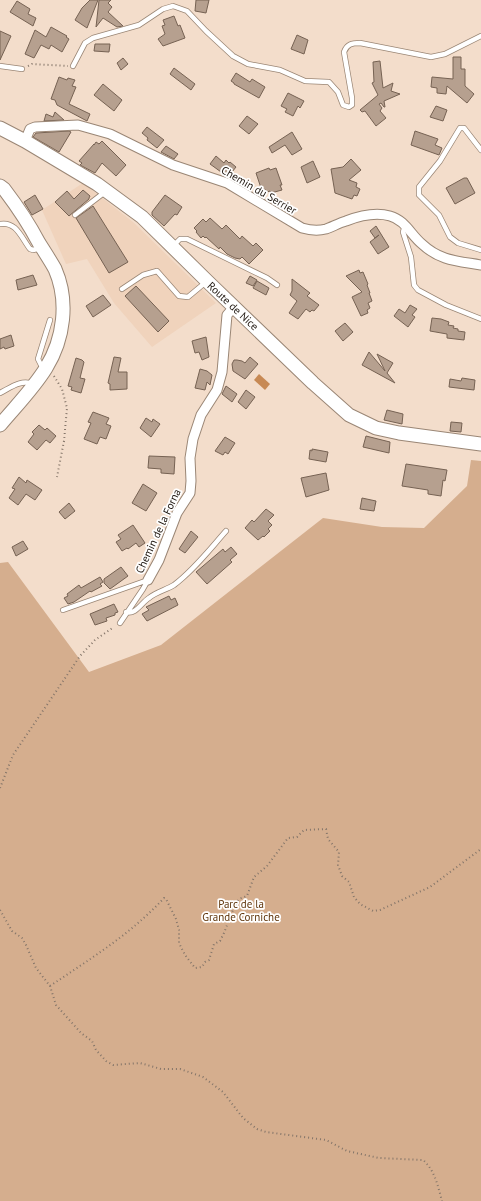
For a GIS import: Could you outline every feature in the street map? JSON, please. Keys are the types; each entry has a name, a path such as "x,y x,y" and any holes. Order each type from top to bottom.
{"main road":[{"name":"Route de Nice","path":"0,128 25,141 97,184 142,217 313,383 349,415 376,428 399,433 481,444"},
{"path":"0,186 18,208 55,269 62,296 63,310 60,338 46,368 0,425"}],"street":[{"name":"Chemin du Serrier","path":"25,141 30,129 35,127 78,125 110,134 173,166 228,183 302,228 311,230 325,229 371,214 391,216 405,225 421,244 436,256 481,265"},
{"name":"Chemin de la Forna","path":"148,580 159,560 177,513 190,493 190,458 193,439 201,415 217,390 219,384 222,372 227,315 234,307"}],"lane":[{"path":"73,66 86,43 93,38 139,25 166,8 173,6 187,11 206,32 233,56 248,64 280,70 305,81 329,82 338,92 343,105 349,107 352,105 352,98 344,52 349,44 360,43 431,57 446,54 481,36"},
{"path":"0,66 22,69"},
{"path":"481,150 464,128 460,128 440,161 419,187 420,195 439,215 450,237 458,243 481,250"},
{"path":"75,215 106,191"},
{"path":"0,224 7,223 13,226 30,249 33,250 42,247"},
{"path":"405,225 403,232 411,256 414,285 418,290 481,319"},
{"path":"172,247 180,239 187,239 267,278 277,285"},
{"path":"122,289 143,275 157,271 179,296 188,297 207,281"},
{"path":"46,368 40,365 38,359 50,320"},
{"path":"0,393 20,383 28,382 34,384"},
{"path":"126,612 130,613 134,611 148,598 173,586 200,560 226,531"},
{"path":"63,610 148,580"},
{"name":"Chemin de la Forna","path":"120,623 148,580"}],"path":[{"path":"22,69 32,64 73,66"},
{"path":"46,368 55,377 62,389 67,408 64,441 57,477"},
{"path":"0,788 13,755 80,656 95,640 120,623"},
{"path":"50,986 124,936 153,911 164,898 166,899 176,918 179,930 179,943 185,954 195,968 202,967 205,962 209,960 214,944 220,941 234,907 239,899 247,896 250,891 254,876 267,866 288,838 297,837 304,830 326,829 328,839 339,852 338,865 342,876 349,882 354,896 360,904 373,911 380,910 430,887 481,849"},
{"path":"0,910 12,931 22,938 36,968 50,986 56,1005 76,1026 80,1033 92,1042 96,1050 106,1061 113,1065 140,1063 161,1069 180,1069 203,1077 223,1092 243,1118 257,1129 266,1132 326,1140 347,1151 379,1158 423,1160 427,1163 434,1174 442,1201"}],"shaded area":[{"path":"83,183 133,222 216,303 152,347 114,303 87,259 66,264 42,210"},
{"path":"259,374 270,384 265,390 254,380"}],"green space":[{"name":"Parc de la Grande Corniche","path":"471,460 481,461 481,1201 0,1201 0,563 8,562 89,672 161,645 323,518 382,527 424,528 467,486"}],"building":[{"path":"90,0 98,0 87,28 75,20 82,8"},
{"path":"99,0 111,0 108,3 112,7 108,12 123,26 117,27 103,18 96,27"},
{"path":"196,0 209,0 206,13 195,11"},
{"path":"17,1 30,9 28,14 36,18 33,26 10,12"},
{"path":"174,16 178,26 180,25 185,38 163,46 158,39 165,34 162,26 165,25 163,20"},
{"path":"51,27 67,36 66,37 69,39 62,52 51,45 49,49 41,45 34,58 25,54 35,30 46,37"},
{"path":"0,31 11,36 0,60"},
{"path":"297,35 308,40 304,54 291,49"},
{"path":"95,44 110,44 109,52 94,51"},
{"path":"453,57 461,57 461,69 465,69 465,86 474,94 467,103 447,86 446,94 437,93 437,88 431,87 432,77 453,79"},
{"path":"123,58 128,64 121,70 117,63"},
{"path":"380,61 383,88 393,83 391,91 400,94 384,101 385,107 381,103 379,104 382,108 380,111 386,118 376,126 365,111 362,112 360,110 378,95 372,83 374,82 373,62"},
{"path":"174,68 195,84 191,90 170,74"},
{"path":"236,73 250,82 252,79 265,87 259,98 231,81"},
{"path":"59,77 67,80 68,78 75,80 72,86 76,87 69,104 90,114 87,121 57,105 55,100 51,99"},
{"path":"103,84 122,100 114,111 94,95"},
{"path":"288,93 304,101 300,108 298,106 293,116 285,112 287,109 281,106"},
{"path":"436,106 447,110 443,121 430,117"},
{"path":"55,112 64,120 44,121 46,114 53,117"},
{"path":"247,116 258,124 249,134 239,126"},
{"path":"147,127 164,140 157,148 147,140 148,138 142,133"},
{"path":"415,131 438,139 435,145 442,148 439,155 411,145"},
{"path":"71,132 59,152 33,137 36,133"},
{"path":"292,132 302,149 292,155 285,145 272,153 269,147"},
{"path":"102,141 126,165 116,176 102,163 95,173 80,165 82,163 79,161 94,144 96,142 99,144"},
{"path":"166,146 178,154 174,159 161,152"},
{"path":"216,156 224,163 226,160 236,167 228,177 210,164"},
{"path":"351,159 361,170 349,180 357,183 356,187 360,189 357,196 354,195 352,199 335,193 331,169 343,167"},
{"path":"313,161 320,177 307,183 301,167"},
{"path":"269,168 270,170 276,168 282,185 280,185 282,190 271,193 270,191 267,192 266,190 262,191 256,173"},
{"path":"464,178 467,178 475,193 455,204 446,188"},
{"path":"83,190 90,196 89,199 69,216 55,202 67,191 74,199"},
{"path":"35,195 43,209 32,215 24,202"},
{"path":"165,195 182,207 177,215 175,214 164,226 152,215 152,212"},
{"path":"93,206 128,262 109,273 76,218"},
{"path":"210,218 222,229 226,225 240,239 242,236 253,246 256,243 263,250 249,264 242,257 240,259 235,258 227,254 206,237 205,238 203,236 201,238 194,228 203,219 206,222"},
{"path":"376,226 389,247 378,254 370,242 379,235 375,238 370,231"},
{"path":"359,270 360,273 363,272 368,284 367,285 372,301 368,303 370,308 367,310 368,313 361,316 352,297 362,292 346,276"},
{"path":"33,275 37,285 18,290 16,280"},
{"path":"250,276 257,280 253,286 246,283"},
{"path":"292,279 310,293 307,296 319,305 314,311 312,310 310,312 306,309 298,319 289,313 297,301 290,295 292,291"},
{"path":"257,281 269,288 266,295 253,288"},
{"path":"136,286 169,321 158,332 125,296"},
{"path":"103,295 111,305 93,317 86,306"},
{"path":"410,305 417,309 412,315 415,317 408,327 394,316 399,309 405,313"},
{"path":"432,318 449,322 448,325 454,326 453,328 458,329 458,331 465,332 464,340 447,338 447,334 430,331"},
{"path":"345,323 353,332 343,341 335,331"},
{"path":"11,335 14,346 0,349 0,339"},
{"path":"206,337 209,357 202,360 199,352 195,353 192,341"},
{"path":"369,352 385,371 377,354 393,363 387,373 395,383 362,365"},
{"path":"114,357 121,358 118,372 127,372 127,389 110,390 110,384 108,383"},
{"path":"250,357 258,364 245,379 233,371 232,364 234,360 245,363"},
{"path":"76,358 84,362 80,378 85,379 81,393 71,390 72,387 68,386"},
{"path":"200,369 207,371 212,375 210,385 207,382 205,390 195,388"},
{"path":"462,378 475,380 474,390 449,387 450,379 461,381"},
{"path":"226,386 237,394 232,402 222,394"},
{"path":"246,390 255,397 246,409 238,402"},
{"path":"387,410 403,414 402,424 384,420"},
{"path":"93,412 109,418 106,424 111,426 106,439 100,437 97,444 84,439 91,423 88,422"},
{"path":"146,418 152,422 153,419 160,424 151,437 140,428"},
{"path":"451,422 462,423 461,432 450,431"},
{"path":"39,425 45,430 47,428 56,436 50,443 46,440 37,450 28,442 34,434 32,432"},
{"path":"366,436 390,442 389,453 363,447"},
{"path":"225,437 235,443 228,454 225,452 223,455 215,451"},
{"path":"312,449 328,452 326,462 309,459 310,450 312,451"},
{"path":"149,456 175,457 174,474 161,473 161,469 148,468"},
{"path":"406,464 447,470 445,481 443,480 441,496 428,494 428,490 402,486"},
{"path":"326,473 329,490 306,497 301,478"},
{"path":"19,477 26,483 27,480 42,490 35,500 26,494 18,505 9,498 15,489 12,488"},
{"path":"143,484 157,493 146,511 132,503"},
{"path":"362,498 376,501 374,511 360,509"},
{"path":"69,503 75,511 65,519 59,512"},
{"path":"266,509 274,515 268,521 272,525 268,529 270,531 258,540 245,528 252,520 254,522"},
{"path":"133,525 145,543 139,547 136,543 128,549 127,548 122,551 116,542 121,539 118,535"},
{"path":"191,531 198,537 185,553 179,549"},
{"path":"23,541 28,549 16,556 12,547"},
{"path":"231,547 237,554 230,560 232,562 207,584 196,572 223,549 225,552"},
{"path":"121,567 128,576 110,589 104,583 104,579"},
{"path":"100,577 103,582 100,584 102,586 68,604 64,598 68,596 67,594 79,585 81,588"},
{"path":"169,596 171,600 175,598 178,605 147,621 142,614 149,610 146,607"},
{"path":"114,604 118,612 115,613 115,615 106,618 107,621 95,625 90,614"}]}
